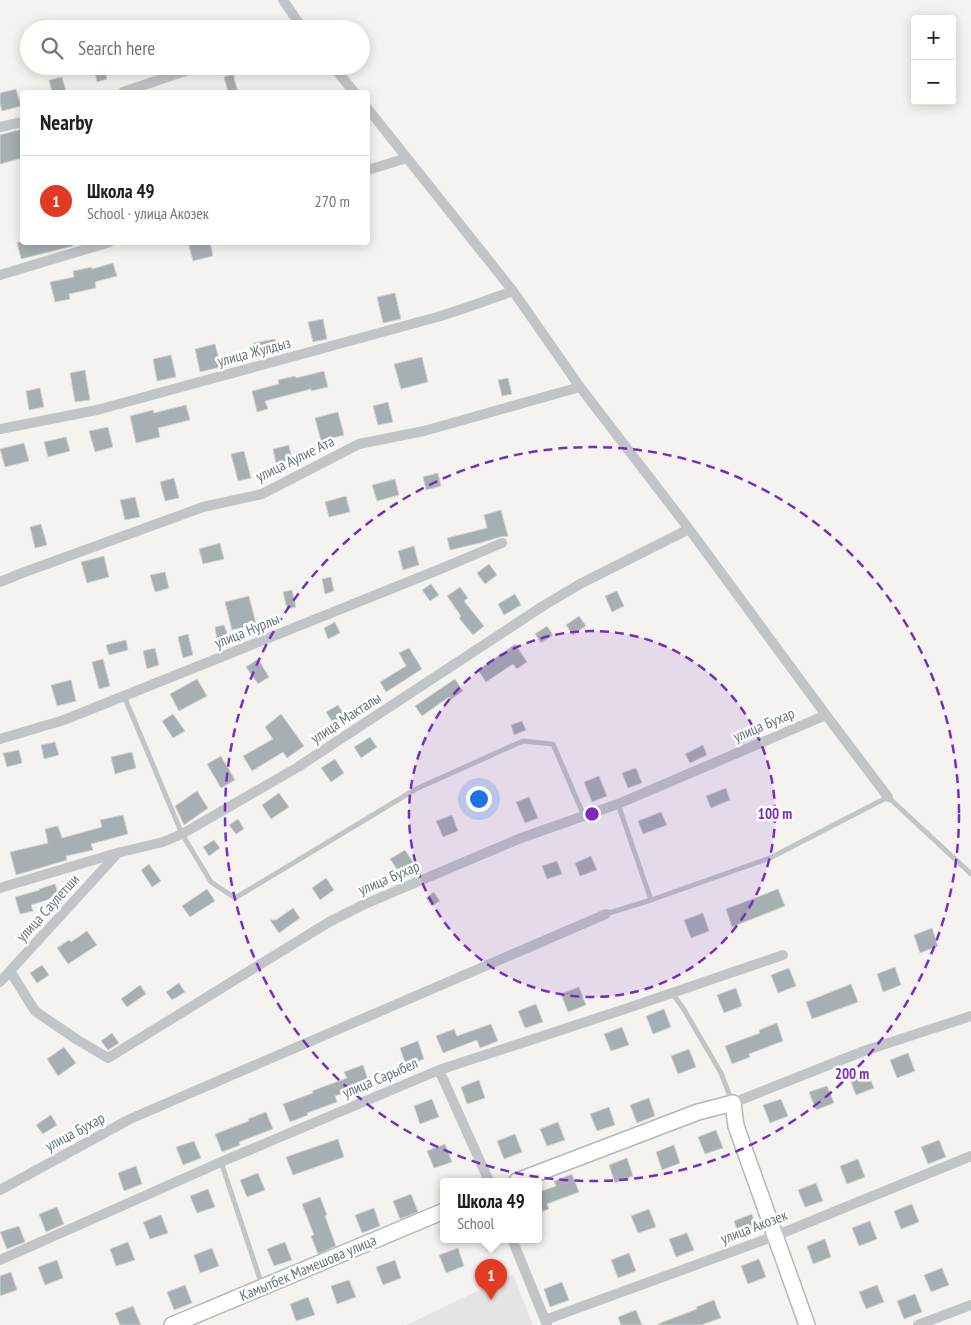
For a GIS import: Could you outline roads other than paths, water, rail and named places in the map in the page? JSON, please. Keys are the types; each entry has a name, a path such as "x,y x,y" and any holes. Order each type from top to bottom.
{"street":[{"path":"283,0 297,20"},
{"path":"129,90 173,75"},
{"path":"340,75 352,90"},
{"path":"370,111 513,291 580,387 689,529 888,797"},
{"path":"0,127 20,122"},
{"path":"370,169 408,158"},
{"path":"0,276 100,245"},
{"name":"улица Жулдыз","path":"0,429 97,410 441,316 513,291"},
{"name":"улица Аулие Ата","path":"0,582 22,572 203,507 262,494 359,444 424,431 580,387"},
{"name":"улица Макталы","path":"0,888 162,842 182,834 298,767 580,584 689,529"},
{"name":"улица Нурлы","path":"0,739 64,720 502,543"},
{"name":"улица Бухар","path":"10,971 35,1011 108,1058 330,922 365,904 521,838 618,804 826,715"},
{"name":"улица Саулетши","path":"0,982 118,853"},
{"name":"улица Бухар","path":"0,1190 130,1119 606,914"},
{"name":"улица Сарыбел","path":"0,1260 221,1162 439,1070 783,955"},
{"path":"526,1178 698,1112 733,1103 864,1051 971,1016"},
{"path":"439,1070 488,1178"},
{"path":"733,1103 736,1126 807,1325"},
{"name":"улица Акозек","path":"546,1323 775,1236 971,1156"},
{"name":"Камытбек Мамешова улица","path":"172,1325 440,1213"},
{"path":"514,1243 546,1323"},
{"path":"918,1325 971,1305"}],"lane":[{"path":"124,696 182,834 211,882 235,898 416,789 523,741 553,744 584,817"},
{"path":"606,914 770,858 888,797 971,874"},
{"path":"618,804 651,900"},
{"path":"672,993 684,1008 722,1073 733,1103"},
{"path":"221,1162 262,1286"}],"place":[{"name":"Школа 49","path":"491,1300"}]}
